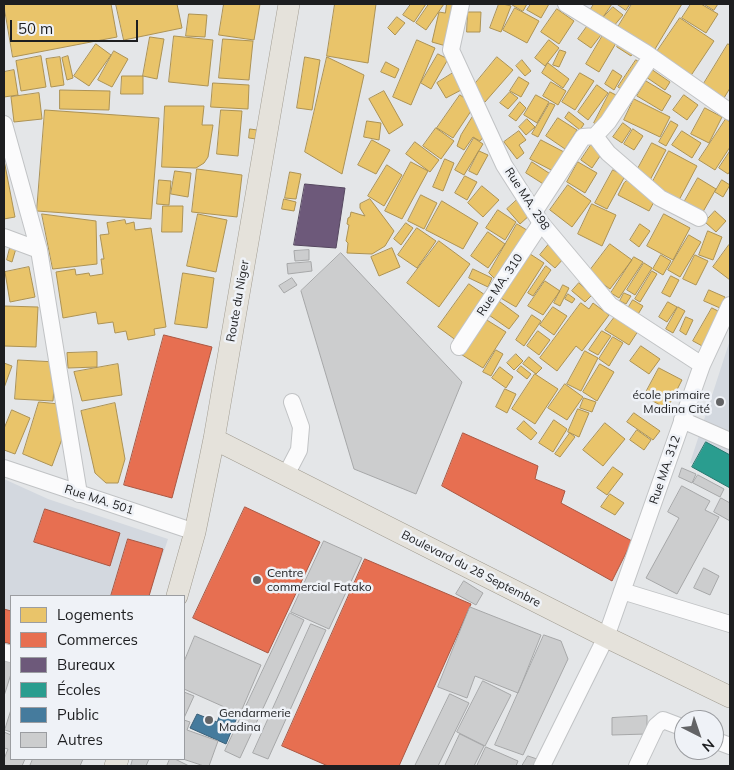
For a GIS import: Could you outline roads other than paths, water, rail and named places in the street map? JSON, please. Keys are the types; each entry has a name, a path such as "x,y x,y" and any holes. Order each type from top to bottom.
{"main road":[{"name":"Route du Niger","path":"177,595 195,532 214,439 289,4"},
{"name":"Boulevard du 28 Septembre","path":"214,439 606,637 730,697"}],"street":[{"name":"Rue MA. 298","path":"461,4 451,50 504,164 537,218 610,305 702,365"},
{"path":"566,4 651,57 730,112"},
{"path":"651,57 608,122 595,136 608,153 660,198 699,218"},
{"path":"4,124 39,250 79,494"},
{"name":"Rue MA. 310","path":"459,347 584,136 595,136"},
{"path":"4,237 39,250"},
{"name":"Rue MA. 312","path":"542,766 606,637 702,365 730,305"},
{"path":"286,475 299,450 301,427 292,402"},
{"path":"682,420 730,441"},
{"name":"Rue MA. 501","path":"4,468 195,532"},
{"path":"622,591 730,624"},
{"path":"637,766 656,726 663,720 674,724"}],"place":[{"name":"école primaire Madina Cité","path":"720,402"},
{"name":"Centre commercial Fatako","path":"257,580"},
{"name":"Gendarmerie Madina","path":"209,720"}]}
